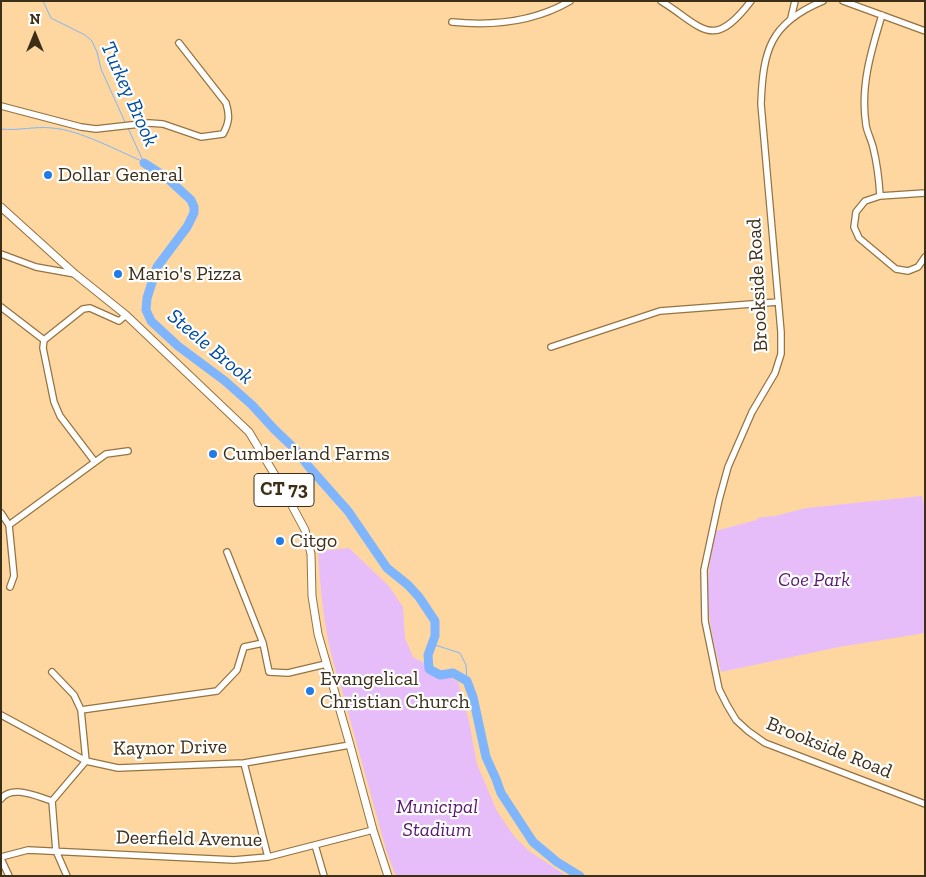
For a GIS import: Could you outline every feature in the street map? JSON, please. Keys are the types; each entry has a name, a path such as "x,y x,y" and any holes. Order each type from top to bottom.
{"main road":[{"name":"CT 73","path":"1,207 75,274 126,315 249,432 281,485 305,530 311,554 314,616 373,830 388,876"}],"street":[{"path":"452,22 495,23 534,17 556,9 570,1"},
{"path":"661,1 698,27 711,31 723,29 733,24 751,1"},
{"name":"Brookside Road","path":"791,18 795,1"},
{"name":"Brookside Road","path":"823,1 791,18 775,34 766,57 762,79 762,104 781,332 781,354 775,373 752,412 728,467 704,570 705,621 719,689 736,720 748,732 765,743 925,804"},
{"path":"843,1 925,31"},
{"path":"880,196 879,174 866,127 864,102 866,76 871,51 882,15"},
{"path":"1,106 81,127 96,128 149,123 163,124 201,137 223,134 229,120 226,103 179,43"},
{"path":"925,193 880,196 865,201 856,212 854,227 859,238 896,269 908,270 918,267 925,257"},
{"path":"1,254 36,267 75,274"},
{"path":"552,347 660,311 778,302"},
{"path":"1,307 44,340"},
{"path":"95,462 60,416 54,402 43,348 44,340 83,309 90,308 120,321 126,315"},
{"path":"10,525 106,454 128,451"},
{"path":"1,513 10,525 14,576 10,587"},
{"path":"227,552 263,643 269,672 288,673 326,664"},
{"path":"81,710 217,691 236,670 244,647 263,643"},
{"path":"52,672 74,695 81,710 86,761 52,800 56,851 67,876"},
{"name":"Kaynor Drive","path":"1,715 86,761 118,768 244,763 350,745"},
{"path":"244,763 268,858"},
{"path":"1,799 4,795 18,791 52,800"},
{"name":"Deerfield Avenue","path":"1,858 28,850 234,860 268,858 373,830"},
{"path":"315,845 324,876"},
{"path":"1,858 9,876"}],"green space":[{"name":"Coe Park","path":"922,496 925,508 925,633 839,647 721,672 712,631 708,599 710,560 715,531 757,520 757,518 771,517 806,508"},
{"name":"Municipal Stadium","path":"349,548 389,586 403,607 405,638 413,657 458,682 469,721 477,764 497,811 514,836 529,851 567,876 396,876 387,853 331,653 325,620 318,551"}],"waterway":[{"name":"Turkey Brook","path":"43,1 51,18 85,35 92,41 101,69 125,122"},
{"name":"Steele Brook","path":"1,129 46,128 63,130 87,137 144,162"},
{"name":"Turkey Brook","path":"128,128 144,163"},
{"name":"Steele Brook","path":"144,163 166,177 191,200 194,207 194,213 187,227 157,267 147,298 146,310 151,321 178,346 225,381 252,405 296,450 348,511 387,568 408,585 419,597 435,621 435,636 428,655 429,669 440,675 453,673 467,681 473,697 486,757 501,793 533,842 557,862 580,876"},
{"name":"Steele Brook","path":"432,644 460,653 466,665 467,681"}],"place":[{"name":"Dollar General","path":"48,175"},
{"name":"Mario's Pizza","path":"118,274"},
{"name":"Cumberland Farms","path":"213,454"},
{"name":"Citgo","path":"280,541"},
{"name":"Evangelical Christian Church","path":"310,691"}]}
